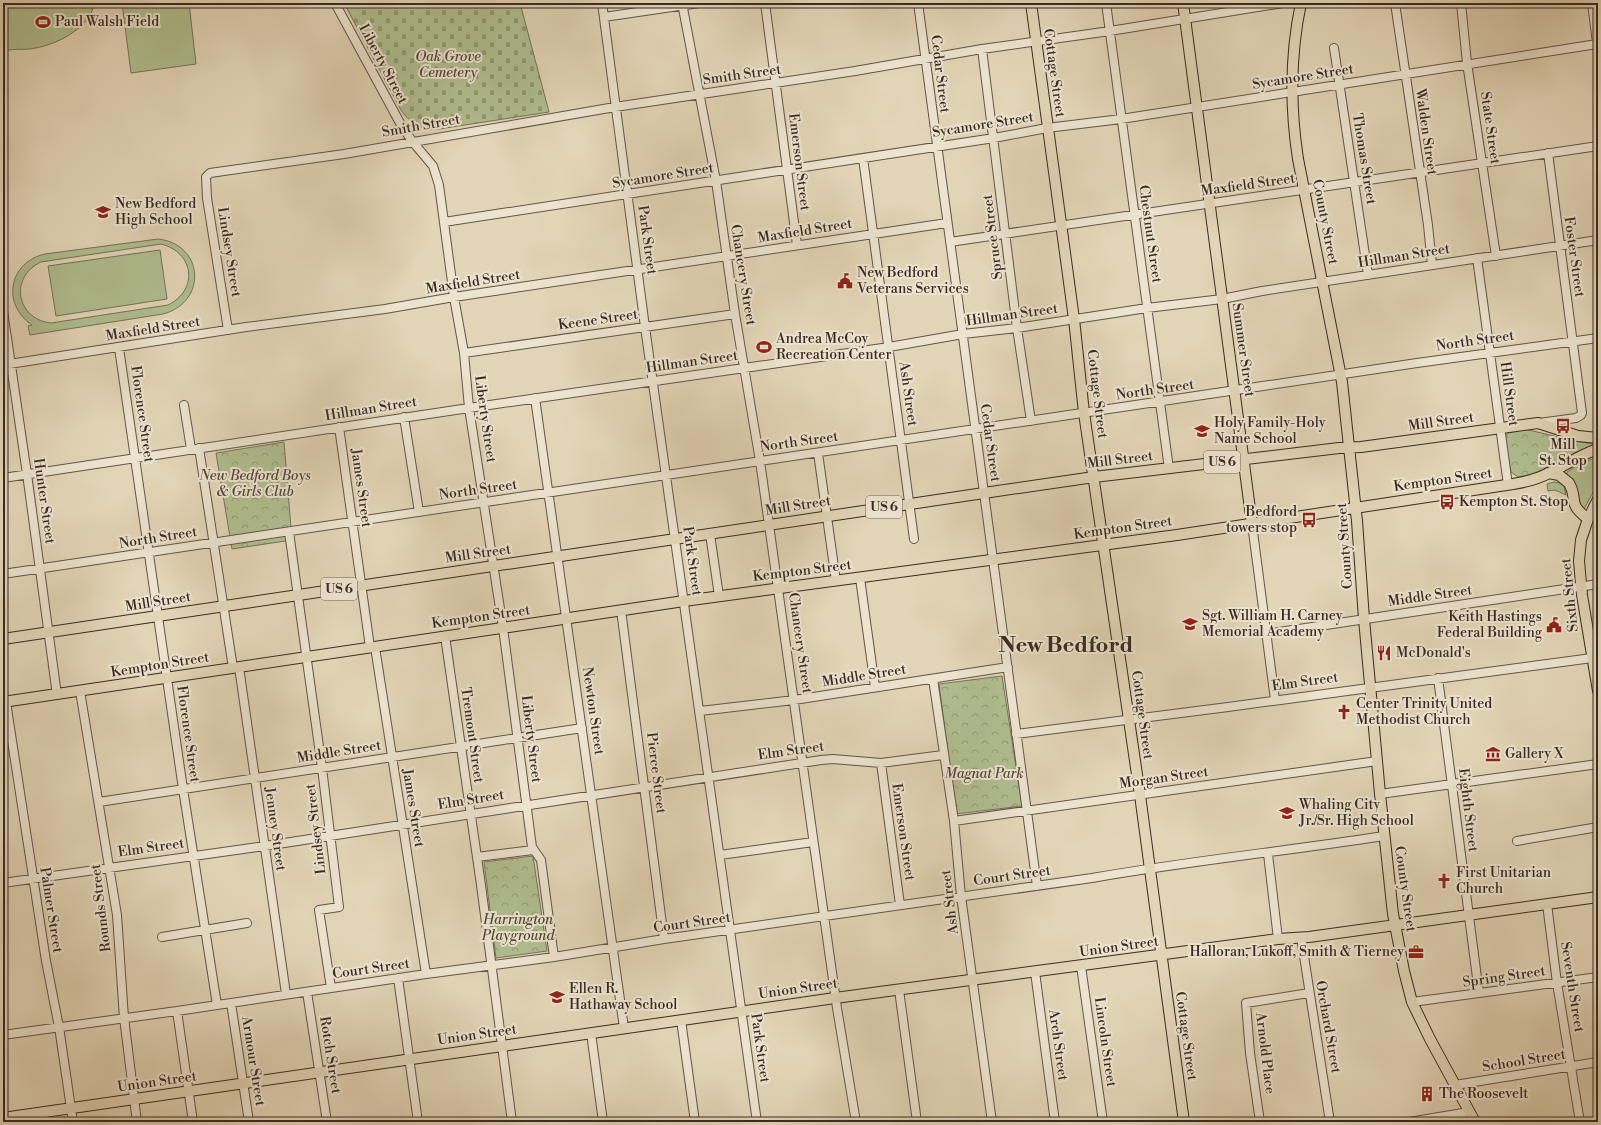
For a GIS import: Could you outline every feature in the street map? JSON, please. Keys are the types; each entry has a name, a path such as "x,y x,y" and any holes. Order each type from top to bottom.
{"main road":[{"name":"Cottage Street","path":"1030,3 1074,319 1084,413 1140,795 1184,1122"},
{"name":"Summer Street","path":"1183,3 1195,106 1252,524"},
{"name":"County Street","path":"1301,3 1293,54 1292,92 1296,144 1340,375 1356,507 1370,687 1384,836 1395,925 1412,1002 1475,1122"},
{"name":"Mill Street","path":"3,639 984,493 1244,459 1370,446 1538,423 1578,436 1598,438"},
{"name":"Kempton Street","path":"5,702 621,610 1103,545 1508,485 1548,474 1576,457 1598,449"},
{"path":"1548,474 1559,475 1567,480 1571,486 1576,508 1588,519"},
{"name":"Sixth Street","path":"1598,499 1588,519 1581,540 1579,554 1581,587 1595,657 1598,691"},
{"name":"Union Street","path":"3,1118 25,1118 71,1107 243,1084 835,998 1598,897"}],"street":[{"name":"Liberty Street","path":"335,3 388,102 412,141 435,170 439,185 450,258 454,297 464,353 469,408 485,502 503,628 526,806 533,850 540,860 554,957"},
{"name":"Park Street","path":"602,3 645,327 757,1122"},
{"path":"604,17 682,4 699,3"},
{"name":"Emerson Street","path":"765,3 797,245"},
{"name":"Cedar Street","path":"918,3 936,146 963,334 1037,886"},
{"name":"Chestnut Street","path":"1106,3 1169,469"},
{"name":"Smith Street","path":"206,177 210,173 344,154 615,107 855,71 982,48 1110,31 1185,19 1250,6 1283,3"},
{"name":"Walden Street","path":"1395,3 1428,225 1432,265"},
{"name":"State Street","path":"1460,3 1467,63 1496,256"},
{"path":"1592,3 1597,47"},
{"name":"Chancery Street","path":"682,4 716,181 728,256 735,314 746,368 779,588 835,998 856,1122"},
{"name":"Sycamore Street","path":"444,222 994,138 1048,128 1121,119 1467,63 1597,47"},
{"name":"Spruce Street","path":"982,48 1017,328 1031,421"},
{"name":"Thomas Street","path":"1334,48 1368,275"},
{"name":"Maxfield Street","path":"950,242 1598,146"},
{"name":"Foster Street","path":"1538,423 1576,418 1581,415 1582,411 1559,246 1548,153"},
{"name":"Ash Street","path":"863,158 902,440 914,539"},
{"name":"Lindsey Street","path":"206,177 207,198 228,330"},
{"name":"Maxfield Street","path":"7,364 119,348 228,330 370,311 947,223"},
{"name":"Hillman Street","path":"3,478 404,417 889,347 963,334 1017,328 1147,308 1222,299 1262,291 1598,240"},
{"name":"Hill Street","path":"1477,258 1508,485"},
{"name":"Hunter Street","path":"3,311 7,364 27,474 57,695"},
{"name":"Keene Street","path":"464,353 735,314"},
{"name":"North Street","path":"3,574 1490,352 1598,338"},
{"name":"Florence Street","path":"119,348 204,930 217,1005"},
{"name":"Newton Street","path":"535,398 624,1028"},
{"name":"Jenney Street","path":"184,405 195,449 214,542 223,606 236,668 255,778 286,994"},
{"path":"404,417 419,512"},
{"name":"James Street","path":"339,427 362,586 392,757 426,974"},
{"path":"818,453 836,582"},
{"name":"Summer Street","path":"1252,524 1275,700"},
{"name":"Lindsey Street","path":"289,532 322,768 338,907 318,910 331,988"},
{"path":"710,534 719,596"},
{"path":"860,578 875,687"},
{"name":"Middle Street","path":"1266,634 1598,584"},
{"name":"Pierce Street","path":"621,610 664,939"},
{"name":"Tremont Street","path":"445,636 477,857 490,965 512,1122"},
{"name":"Elm Street","path":"1016,734 1595,657"},
{"name":"Middle Street","path":"700,711 794,700 1008,667"},
{"name":"Eighth Street","path":"1438,678 1479,993"},
{"name":"Ash Street","path":"933,679 943,755 954,821 961,896 992,1122"},
{"name":"Rounds Street","path":"80,691 117,914 124,1018 137,1122"},
{"name":"Palmer Street","path":"5,702 46,961 59,1027 74,1122"},
{"name":"Middle Street","path":"99,802 582,728"},
{"name":"Elm Street","path":"3,883 264,846 802,763 832,759 881,763 943,755"},
{"name":"Morgan Street","path":"954,821 1377,761"},
{"name":"Emerson Street","path":"881,763 900,905"},
{"path":"1380,794 1598,764"},
{"path":"1517,841 1598,827"},
{"name":"Court Street","path":"3,1035 554,957 664,939 730,931 1150,868 1268,854 1384,836"},
{"path":"720,855 813,842"},
{"path":"477,857 533,850"},
{"path":"1268,854 1278,939"},
{"name":"Seventh Street","path":"1547,904 1557,983 1580,1122"},
{"path":"162,937 247,923"},
{"name":"Orchard Street","path":"1301,937 1326,1087 1330,1122"},
{"name":"Lincoln Street","path":"1081,966 1103,1122"},
{"name":"Arch Street","path":"1035,972 1055,1122"},
{"name":"Spring Street","path":"1412,1002 1598,977"},
{"path":"398,978 418,1122"},
{"path":"899,990 917,1122"},
{"name":"Rotch Street","path":"307,992 327,1122"},
{"name":"Arnold Place","path":"1260,1122 1250,1053 1246,1003 1309,992"},
{"name":"Armour Street","path":"231,1003 249,1122"},
{"path":"177,1011 194,1122"},
{"path":"681,1020 695,1122"},
{"path":"591,1033 604,1122"},
{"name":"School Street","path":"1455,1085 1598,1062"},
{"path":"1409,1122 1469,1112"}],"green space":[{"name":"Paul Walsh Field","path":"3,3 95,3 90,15 84,23 63,39 38,48 3,52"},
{"path":"122,3 189,3 196,64 131,73"},
{"name":"Oak Grove Cemetery","path":"344,3 520,3 549,112 439,129 427,129 417,125 408,119 401,110"},
{"path":"158,239 173,243 185,251 192,262 195,274 193,286 188,298 178,308 163,314 30,335 28,326 32,325 22,316 16,306 13,295 13,285 17,274 23,266 33,258 45,254","holes":["161,244 172,248 186,263 188,281 185,290 178,298 168,305 51,323 39,320 30,314 24,306 21,297 21,287 24,277 31,269 41,262"]},
{"path":"160,250 167,299 56,316 48,266"},
{"path":"1524,429 1594,444 1595,446 1574,454 1539,471 1518,477 1511,472 1505,440 1506,435 1509,433"},
{"name":"New Bedford Boys & Girls Club","path":"284,442 292,540 232,549 216,453"},
{"path":"1598,457 1598,483 1584,509 1580,508 1571,479 1567,472 1581,463"},
{"path":"1554,482 1560,483 1564,486 1566,495 1555,490 1548,491 1547,484"},
{"name":"Magnat Park","path":"1002,676 1022,806 956,814 939,684"},
{"name":"Harrington Playground","path":"533,856 547,951 496,958 484,862"}],"place":[{"name":"Paul Walsh Field","path":"43,22"},
{"name":"New Bedford High School","path":"103,212"},
{"name":"New Bedford Veterans Services","path":"845,281"},
{"name":"Andrea McCoy Recreation Center","path":"764,347"},
{"name":"Mill St. Stop","path":"1563,426"},
{"name":"Holy Family-Holy Name School","path":"1202,431"},
{"name":"Kempton St. Stop","path":"1447,502"},
{"name":"Bedford towers stop","path":"1309,520"},
{"name":"Sgt. William H. Carney Memorial Academy","path":"1190,624"},
{"name":"Keith Hastings Federal Building","path":"1554,625"},
{"name":"McDonald's","path":"1384,653"},
{"name":"Center Trinity United Methodist Church","path":"1344,712"},
{"name":"Gallery X","path":"1493,754"},
{"name":"Whaling City Jr./Sr. High School","path":"1287,813"},
{"name":"First Unitarian Church","path":"1444,881"},
{"name":"Halloran, Lukoff, Smith & Tierney","path":"1416,952"},
{"name":"Ellen R. Hathaway School","path":"557,997"},
{"name":"The Roosevelt","path":"1427,1094"}],"district":[{"name":"New Bedford","path":"1066,645"}]}
